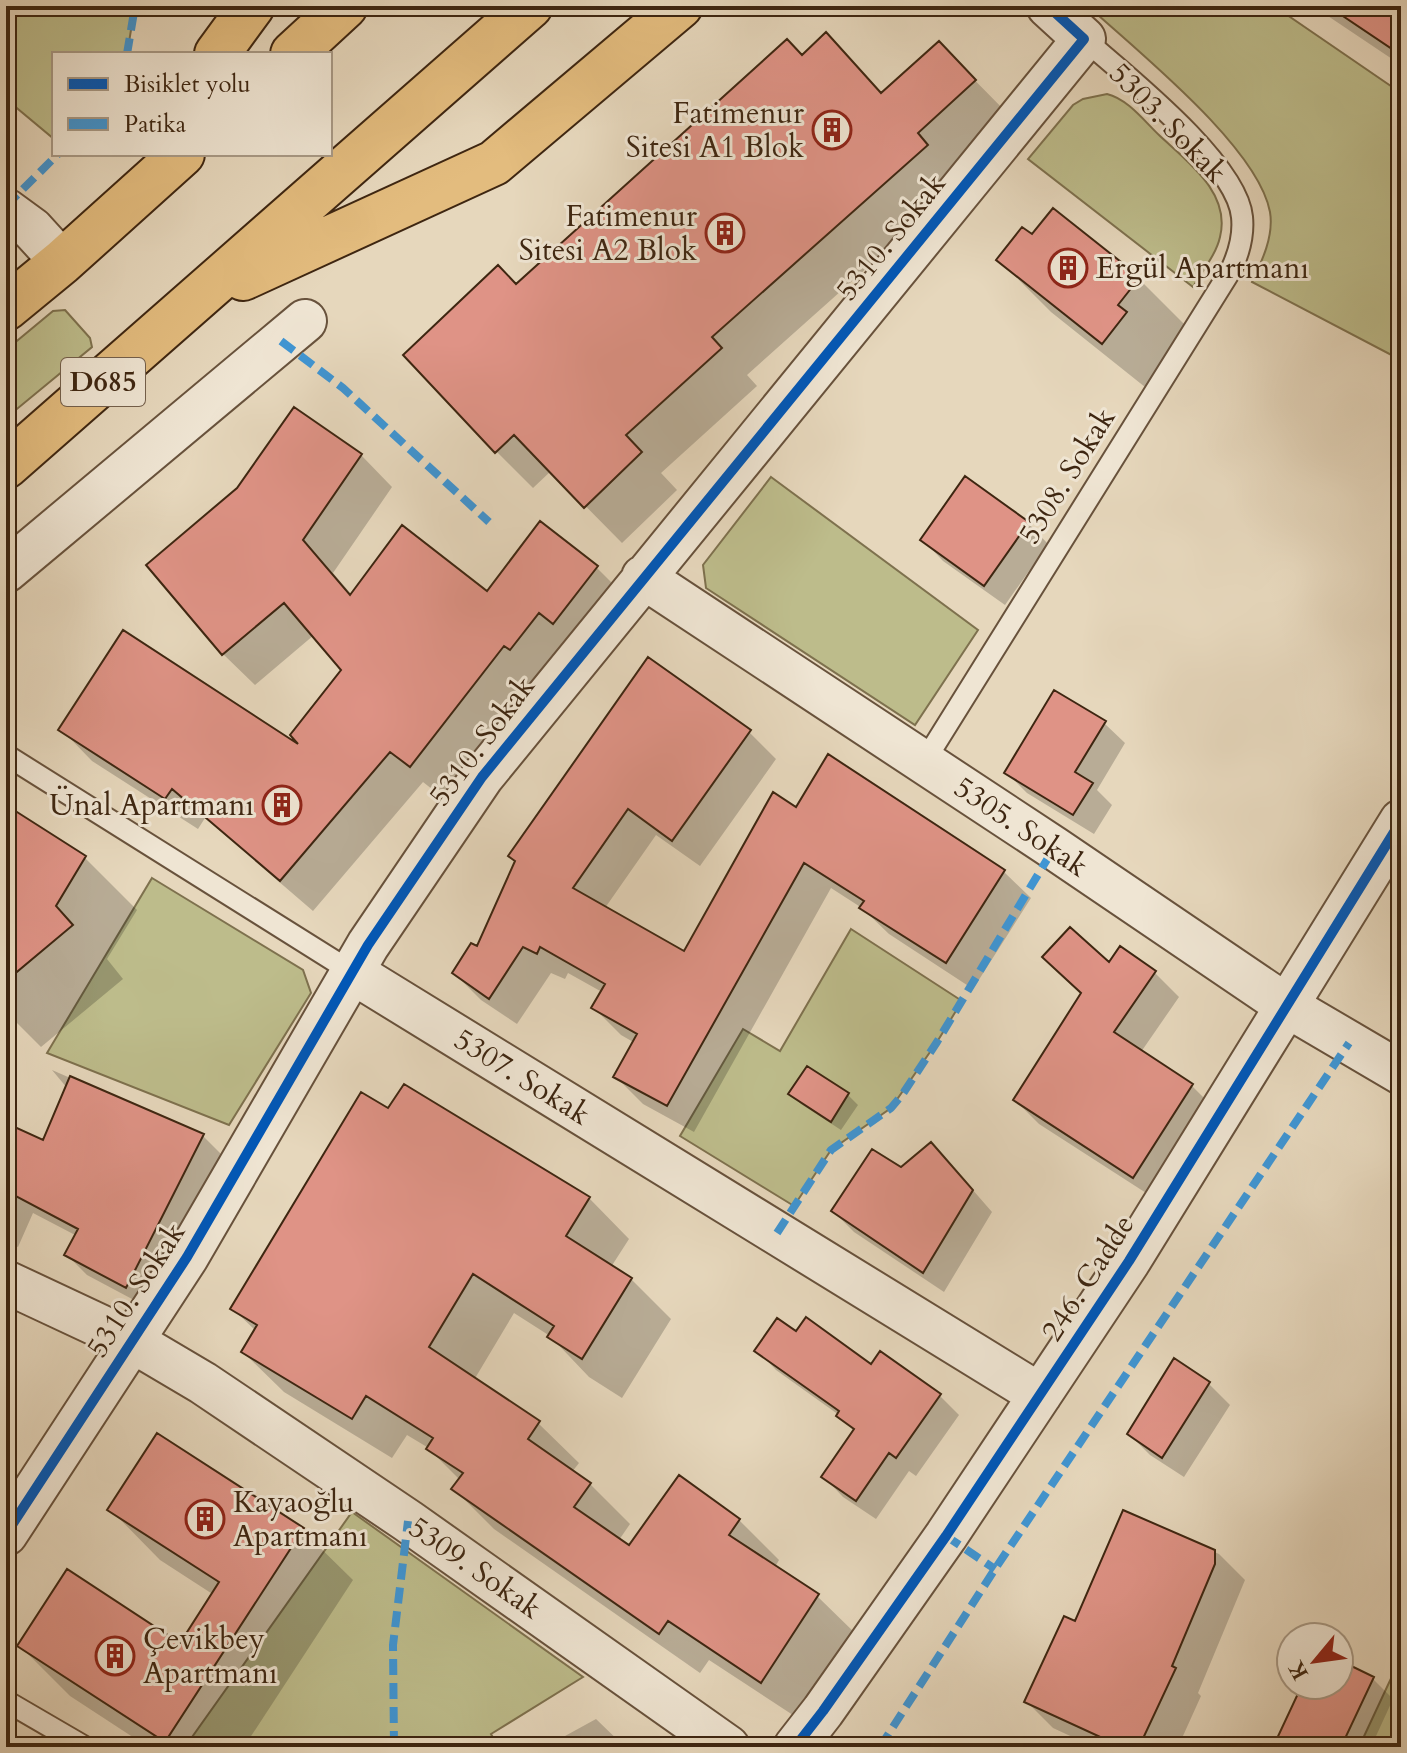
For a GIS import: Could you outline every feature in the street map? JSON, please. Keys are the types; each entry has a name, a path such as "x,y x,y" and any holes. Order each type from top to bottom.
{"highway":[{"path":"218,52 252,6"},
{"path":"295,52 345,6"},
{"name":"D685","path":"6,466 530,6"},
{"path":"201,297 494,163 680,6"},
{"path":"139,193 159,156"},
{"path":"6,308 180,156"}],"street":[{"name":"5303. Sokak","path":"1048,6 1084,39"},
{"name":"5310. Sokak","path":"6,1534 223,1198 352,972 426,856 482,777 1084,39"},
{"path":"6,210 32,229 62,262"},
{"path":"6,571 305,321"},
{"name":"5305. Sokak","path":"643,577 1287,1006 1401,1073"},
{"name":"246. Cadde","path":"795,1747 946,1536 1129,1261 1401,821"},
{"name":"5307. Sokak","path":"352,972 1040,1395"},
{"name":"5309. Sokak","path":"6,1282 132,1341 275,1431 728,1747"}],"lane":[{"name":"5303. Sokak","path":"1084,39 1194,141 1226,178 1242,214"},
{"name":"5308. Sokak","path":"924,762 1231,270 1240,250 1242,214"},
{"name":"5307. Sokak","path":"6,755 352,972"},
{"path":"6,1701 85,1747"}],"shaded area":[{"path":"6,6 135,6 127,52 52,52 52,137 6,99"},
{"path":"1088,6 1274,6 1401,93 1401,360 1252,282 1269,239 1271,221 1261,186 1220,130 1164,74"},
{"path":"1107,94 1136,112 1194,168 1205,180 1219,206 1222,221 1218,244 1193,287 1028,159 1073,105 1083,99"},
{"path":"65,310 90,338 92,347 6,418 6,350 53,311"},
{"path":"771,477 978,630 915,725 706,588 703,565"},
{"path":"152,878 303,970 311,993 229,1125 47,1053"},
{"path":"851,929 962,1001 891,1108 831,1150 794,1206 680,1136 743,1029 780,1051"},
{"path":"352,1512 583,1677 491,1734 498,1747 185,1747"},
{"path":"1401,1657 1401,1747 1359,1747"}],"building":[{"path":"1328,6 1401,6 1401,55"},
{"path":"826,32 881,93 939,41 976,80 918,133 928,145 712,337 722,348 626,435 642,452 584,508 514,435 495,453 403,355 498,265 516,284 787,39 802,55"},
{"name":"Ergül Apartmanı","path":"1053,208 1140,277 1118,305 1127,312 1102,344 996,260 1022,227 1032,234"},
{"path":"294,407 362,454 303,540 350,595 402,525 487,591 540,521 598,566 553,624 539,613 510,650 504,646 410,767 390,752 280,881 172,789 165,799 58,730 123,630 298,744 290,735 341,670 284,603 222,655 146,565 237,488"},
{"path":"965,476 1029,522 984,586 920,540"},
{"path":"648,657 751,730 672,841 628,809 573,888 684,951 773,792 796,807 828,754 1005,870 946,963 859,908 864,901 804,863 667,1106 613,1077 637,1034 591,1008 605,984 540,947 537,954 523,947 489,999 452,973 471,943 477,946 515,861 508,856"},
{"path":"1054,690 1106,721 1075,772 1093,783 1073,815 1004,773"},
{"path":"6,805 86,856 56,906 73,925 6,981"},
{"path":"1070,927 1109,962 1120,946 1156,971 1114,1032 1193,1084 1133,1178 1013,1100 1081,993 1042,957"},
{"path":"807,1066 849,1093 831,1122 788,1094"},
{"path":"70,1076 204,1134 126,1288 64,1255 78,1229 6,1191 6,1123 43,1140"},
{"path":"404,1084 590,1197 566,1236 632,1278 582,1359 547,1337 554,1326 473,1274 429,1347 540,1421 528,1439 591,1483 574,1507 629,1545 679,1475 740,1519 729,1535 819,1594 761,1683 668,1621 659,1634 451,1489 463,1473 426,1449 433,1438 366,1396 352,1419 241,1352 257,1325 230,1309 361,1092 388,1108"},
{"path":"931,1142 973,1190 923,1273 831,1211 872,1149 901,1167"},
{"path":"806,1317 871,1364 880,1351 941,1394 896,1458 889,1453 856,1501 821,1477 854,1429 836,1416 839,1411 754,1351 777,1318 796,1331"},
{"path":"1174,1358 1210,1382 1162,1458 1127,1434"},
{"path":"157,1433 304,1528 165,1742 17,1646 67,1569 180,1643 219,1582 107,1510"},
{"path":"1123,1510 1215,1550 1215,1564 1172,1666 1176,1668 1139,1747 1122,1747 1024,1702 1064,1616 1075,1621"},
{"path":"1355,1668 1374,1677 1341,1747 1273,1747 1295,1701 1355,1701"}],"marked path":[{"path":"127,52 135,6"},
{"path":"6,206 56,156"},
{"path":"281,341 343,388 489,522"},
{"path":"777,1233 831,1150 891,1108 902,1095 1054,848"},
{"path":"880,1747 995,1569 1349,1043"},
{"path":"394,1747 393,1645 408,1521"},
{"path":"946,1536 995,1569"}],"cycle path":[{"path":"6,1534 187,1257 368,945 482,777 1084,39 1048,6"},
{"path":"795,1747 946,1536 1129,1261 1401,821"}],"place":[{"name":"Fatimenur Sitesi A1 Blok","path":"832,130"},
{"name":"Fatimenur Sitesi A2 Blok","path":"725,233"},
{"name":"Ergül Apartmanı","path":"1068,268"},
{"name":"Ünal Apartmanı","path":"282,805"},
{"name":"Kayaoğlu Apartmanı","path":"205,1519"},
{"name":"Çevikbey Apartmanı","path":"115,1656"}]}
